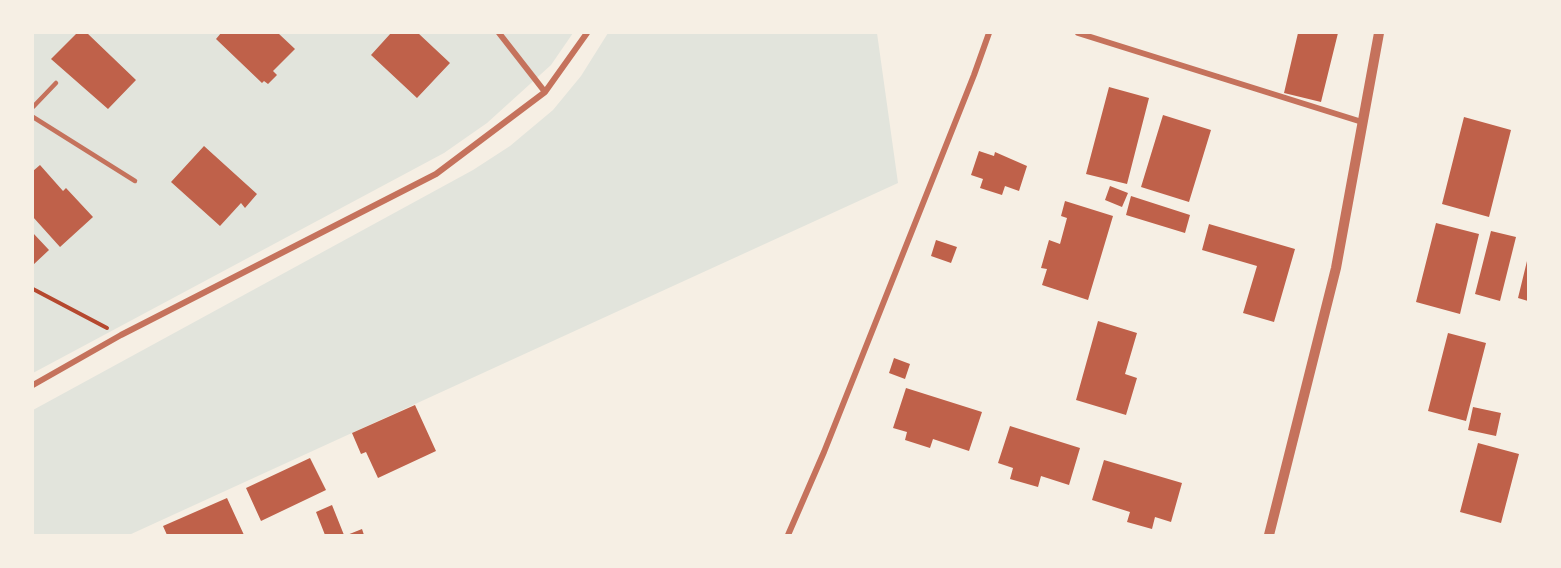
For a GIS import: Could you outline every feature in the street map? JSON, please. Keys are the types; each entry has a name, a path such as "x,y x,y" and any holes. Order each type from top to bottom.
{"street":[{"path":"499,33 545,92"},
{"path":"33,385 121,335 436,174 545,92 587,33"},
{"path":"788,535 846,398 989,33"},
{"path":"1078,33 1362,122"},
{"path":"1269,535 1336,268 1379,33"}],"lane":[{"path":"33,107 56,83"},
{"path":"33,117 135,181"}],"path":[{"path":"33,289 121,335"}],"shaded area":[{"path":"33,33 573,33 551,65 487,123 444,153 33,373"},
{"path":"608,33 877,33 898,183 129,535 33,535 33,410 473,170 510,146 553,110 581,76"}],"building":[{"path":"77,33 87,33 136,80 108,109 51,59"},
{"path":"221,33 278,33 295,49 273,71 277,75 268,84 264,81 262,83 216,39"},
{"path":"391,33 418,33 450,63 417,98 371,55"},
{"path":"1298,33 1338,33 1321,102 1284,93"},
{"path":"1109,87 1149,98 1127,184 1086,174"},
{"path":"1163,115 1211,130 1189,202 1141,187"},
{"path":"1464,117 1511,130 1489,217 1442,204"},
{"path":"204,146 257,194 245,208 241,203 220,226 171,182"},
{"path":"979,151 994,156 995,152 1027,166 1019,191 1005,186 1002,195 980,188 983,179 971,175"},
{"path":"40,165 63,191 66,188 93,217 60,247 33,217 33,171"},
{"path":"1110,186 1128,193 1122,207 1105,200"},
{"path":"1131,196 1190,215 1185,233 1126,215"},
{"path":"1065,201 1113,216 1088,300 1042,285 1047,269 1041,268 1049,240 1060,244 1067,218 1061,216"},
{"path":"1436,223 1479,234 1460,314 1416,302"},
{"path":"1209,224 1295,249 1274,322 1243,313 1257,266 1202,250"},
{"path":"1491,231 1516,237 1500,301 1475,294"},
{"path":"33,233 49,250 33,265"},
{"path":"936,240 957,247 951,263 931,256"},
{"path":"1528,261 1528,301 1518,298"},
{"path":"1098,321 1137,333 1125,374 1137,378 1126,415 1076,400"},
{"path":"1448,333 1486,343 1466,421 1428,411"},
{"path":"894,358 910,364 905,379 889,373"},
{"path":"906,388 982,412 969,451 933,439 930,448 905,440 907,432 893,428"},
{"path":"415,405 436,451 378,478 366,452 361,454 352,433"},
{"path":"1473,407 1501,413 1496,436 1468,430"},
{"path":"1010,426 1080,448 1069,485 1041,476 1038,487 1010,479 1013,468 998,463"},
{"path":"1478,443 1519,454 1501,523 1460,512"},
{"path":"310,458 326,490 261,521 246,488"},
{"path":"1104,460 1182,483 1171,522 1155,517 1152,529 1127,522 1130,512 1092,500"},
{"path":"227,498 244,535 167,535 163,526"},
{"path":"332,505 344,535 325,535 316,512"},
{"path":"362,529 364,535 347,535"}]}
